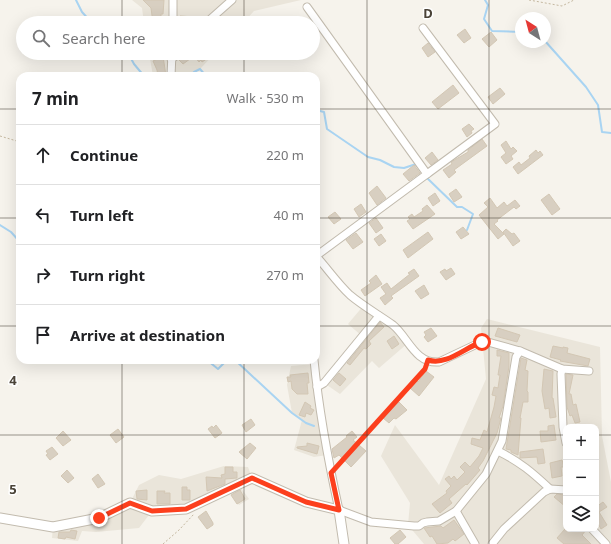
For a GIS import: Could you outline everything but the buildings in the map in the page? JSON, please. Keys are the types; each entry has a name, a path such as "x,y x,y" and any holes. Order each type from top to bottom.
{"street":[{"path":"173,0 173,16"},
{"path":"214,16 232,0"},
{"path":"308,7 314,16"},
{"path":"320,24 427,174"},
{"path":"320,253 495,124 423,28"},
{"path":"171,72 172,60"},
{"path":"320,260 350,294 394,326 418,355 428,360 433,362 444,360 472,346 482,342 488,342 520,351 562,369 589,371"},
{"path":"317,387 324,383 379,316"},
{"path":"0,518 53,527 99,518 130,503 152,511 186,509 252,478 306,502 339,510 371,522 419,526 427,522 439,521 456,511 486,474 498,451 502,441 516,357 520,351"},
{"path":"314,364 331,473 339,510 344,544"},
{"path":"562,369 560,374 563,427"},
{"path":"498,451 515,459 550,489"},
{"path":"492,544 504,529 544,492 550,489 563,490"},
{"path":"456,511 474,544"},
{"path":"595,532 606,544"}],"path":[{"path":"529,0 562,6 574,0"},
{"path":"0,136 16,141"},
{"path":"331,473 425,369 428,360"},
{"path":"162,544 179,530 198,509"}],"shaded area":[{"path":"132,0 301,0 254,11 249,16 143,16 142,8"},
{"path":"150,60 208,60 200,69 194,72 152,72"},
{"path":"364,305 379,316 408,343 379,368 372,361 340,394 324,383 362,336 348,324"},
{"path":"487,319 600,347 602,436 611,482 611,544 424,544 408,525 410,503 381,456 395,425 439,485 486,379 481,328"},
{"path":"314,364 327,455 314,457 294,450 302,420 292,413 287,385 291,366"},
{"path":"224,466 248,467 252,478 239,485 249,499 239,505 228,490 186,509 152,511 139,528 96,532 82,531 78,541 52,538 53,527 99,518 130,503 139,485 159,475 181,479"}],"waterway":[{"path":"76,0 86,16"},
{"path":"485,0 488,5 484,19 492,31 515,32"},
{"path":"551,48 586,87 598,105 602,132 611,133"},
{"path":"132,60 141,72"},
{"path":"194,72 200,69 203,72"},
{"path":"320,111 324,112 327,129 368,157 380,160 394,167 404,168 416,164 417,166"},
{"path":"426,177 457,207 462,207 473,214 467,230"},
{"path":"0,225 11,232 16,238"},
{"path":"212,364 218,369 223,364"},
{"path":"239,364 292,413 306,423 314,426"}],"route":[{"path":"99,518 130,503 152,511 186,509 252,478 306,502 339,510 331,473 425,369 428,360 439,362 482,342"}]}
